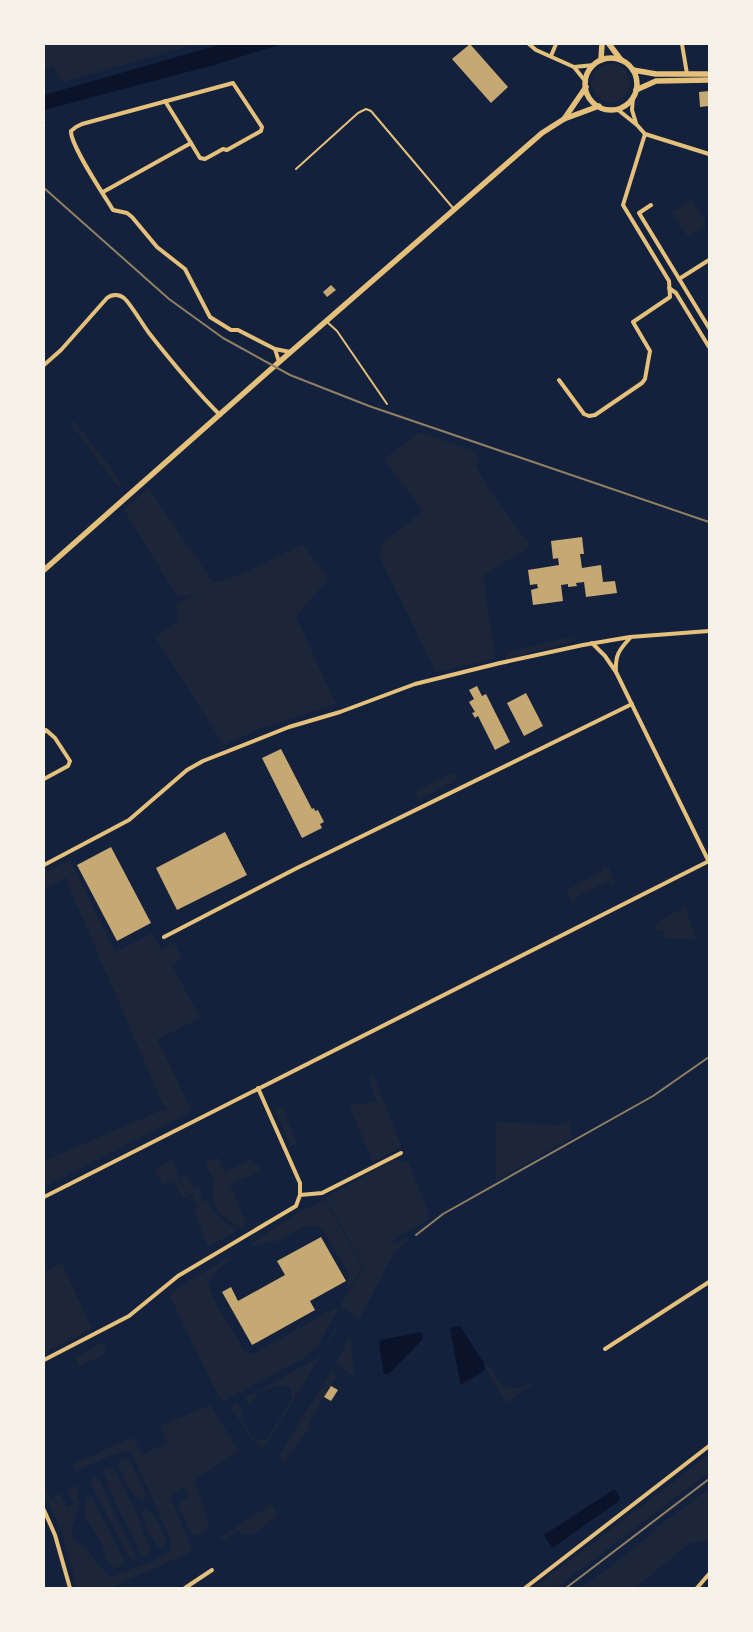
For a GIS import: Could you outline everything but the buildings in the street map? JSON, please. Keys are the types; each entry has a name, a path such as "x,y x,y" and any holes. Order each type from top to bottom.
{"main road":[{"path":"601,60 602,44"},
{"path":"609,44 621,60"},
{"path":"564,119 586,85 590,70 601,60 607,58 621,60 628,64 636,76 636,90 633,97 618,109 599,106 588,95 586,85"},
{"path":"633,70 656,74 687,74 709,77"},
{"path":"687,74 692,79"},
{"path":"682,80 687,74"},
{"path":"636,90 656,81 709,77"},
{"path":"44,570 290,352 542,133 564,119 599,106"}],"street":[{"path":"530,44 536,50 574,67 594,65"},
{"path":"550,56 556,44"},
{"path":"682,44 687,74"},
{"path":"574,67 586,85"},
{"path":"165,101 200,158 205,159 223,149 227,150 260,131 262,127 233,83 165,101 82,124 71,131 71,137 113,210 127,213 132,217 157,247 185,269 210,317 231,330 238,330 275,349 290,352"},
{"path":"633,97 632,110 637,125"},
{"path":"618,109 645,134 709,154"},
{"path":"559,380 584,414 589,416 595,415 645,379 650,351 633,322 670,297 668,281 623,205 645,134"},
{"path":"103,192 191,143"},
{"path":"651,205 638,214 709,328"},
{"path":"679,279 709,260"},
{"path":"669,288 676,293 709,347"},
{"path":"44,365 62,350 107,298 118,295 126,300 161,349 195,390 220,415"},
{"path":"275,349 279,362"},
{"path":"44,865 128,820 187,770 211,757 289,727 340,712 415,684 500,663 592,643 709,631"},
{"path":"616,672 615,659 621,648 630,638"},
{"path":"44,1197 709,862 616,672 605,656 592,643"},
{"path":"164,937 297,868 632,704"},
{"path":"44,732 46,730 56,738 70,761 68,766 44,779"},
{"path":"44,1360 129,1316 178,1276 296,1206 300,1195 300,1183 258,1088"},
{"path":"300,1195 322,1193 401,1153"},
{"path":"605,1349 709,1282"},
{"path":"525,1588 709,1446"},
{"path":"44,1510 55,1535 70,1588"},
{"path":"185,1588 212,1570"},
{"path":"697,1588 709,1574"}],"lane":[{"path":"296,169 358,113 366,109 370,111 454,210"},
{"path":"326,321 337,331 387,404"}],"shaded area":[{"path":"44,44 196,44 62,82 53,66 44,71"},
{"path":"222,44 282,44 214,65 44,110 44,95"},
{"path":"611,64 625,69 630,83 625,97 611,102 597,97 592,83 597,69"},
{"path":"692,200 707,225 688,237 672,212"},
{"path":"74,421 116,475 122,489 116,484 71,424"},
{"path":"420,432 471,450 480,457 476,465 486,485 530,546 483,576 495,658 436,672 379,556 384,542 423,511 384,459"},
{"path":"148,488 213,582 246,572 303,544 328,579 296,617 336,704 258,729 224,745 155,637 178,622 177,604 197,594 177,596 124,510"},
{"path":"575,636 575,641 507,659 505,653"},
{"path":"454,772 458,779 419,800 414,792"},
{"path":"70,860 115,952 153,933 161,950 175,943 182,959 172,965 200,1018 157,1039 192,1111 44,1187 44,1161 162,1110 163,1112 167,1110 164,1107 67,882 69,881 68,877 44,889 44,872"},
{"path":"603,866 609,868 615,883 612,884 609,881 575,897 575,904 572,903 565,886 567,885 569,889 602,871"},
{"path":"685,907 696,939 665,939 664,931 654,930 653,927 657,926 661,920"},
{"path":"372,1072 402,1147 373,1162 349,1105 376,1102 370,1079"},
{"path":"282,1106 297,1143 290,1146 275,1109"},
{"path":"571,1121 571,1138 496,1181 496,1122 560,1125"},
{"path":"218,1157 224,1172 250,1160 263,1170 230,1184 247,1225 242,1228 221,1215 212,1199 214,1191 212,1184 215,1182 205,1163"},
{"path":"395,1159 409,1164 431,1218 391,1241 393,1245 412,1235 393,1254 359,1320 340,1306 364,1267 325,1198"},
{"path":"172,1160 187,1197 183,1199 174,1180 163,1185 155,1169"},
{"path":"186,1174 193,1188 199,1186 202,1201 205,1200 222,1221 238,1230 208,1247 194,1211 198,1208 192,1195 187,1196 180,1177"},
{"path":"325,1200 363,1267 348,1290 349,1275 325,1233 317,1226 305,1226 280,1240 253,1246 251,1244 300,1211"},
{"path":"229,1257 230,1259 212,1276 208,1286 215,1302 245,1352 253,1354 333,1309 338,1309 318,1346 301,1360 223,1401 218,1395 169,1295"},
{"path":"62,1263 92,1329 46,1351 44,1346 44,1272"},
{"path":"460,1326 484,1363 485,1370 462,1384 460,1383 450,1328"},
{"path":"336,1327 338,1328 264,1448 252,1440 231,1407 233,1404 237,1403 243,1410 241,1419 251,1436 258,1441 267,1439 292,1398 290,1388 281,1385 258,1392 251,1404 248,1405 245,1398 313,1361 320,1355"},
{"path":"421,1332 422,1340 389,1374 384,1374 379,1345 380,1340"},
{"path":"349,1339 351,1340 355,1377 335,1364"},
{"path":"102,1342 107,1353 78,1367 76,1357"},
{"path":"489,1365 500,1382 511,1388 524,1386 547,1375 506,1403 485,1367"},
{"path":"331,1372 337,1375 310,1421 309,1429 284,1461 278,1457"},
{"path":"210,1405 239,1451 194,1480 208,1520 207,1530 196,1536 191,1534 178,1505 180,1501 189,1496 185,1487 170,1496 193,1551 110,1588 77,1588 61,1530 44,1494 44,1486 52,1499 60,1493 67,1507 74,1504 67,1490 77,1485 79,1504 72,1526 73,1538 88,1551 110,1577 150,1562 171,1551 171,1541 132,1453 122,1451 76,1471 73,1464 133,1437 142,1455 167,1443 160,1426"},
{"path":"709,1455 709,1472 556,1588 533,1588"},
{"path":"126,1458 130,1460 145,1493 144,1500 131,1491 118,1464 120,1460"},
{"path":"113,1468 117,1474 138,1517 150,1550 150,1554 145,1557 141,1556 132,1534 122,1517 103,1471"},
{"path":"92,1477 100,1480 136,1557 135,1561 126,1551 90,1482"},
{"path":"709,1489 709,1540 690,1543 635,1588 582,1588 634,1549 658,1527"},
{"path":"613,1490 616,1490 620,1497 618,1502 552,1548 544,1535"},
{"path":"86,1498 92,1498 124,1560 123,1566 114,1568 106,1561 101,1542 84,1515"},
{"path":"272,1504 278,1515 257,1532 248,1535 236,1531 228,1540 218,1539"},
{"path":"144,1509 153,1515 161,1528 166,1543 163,1548 158,1547 147,1529 141,1512"}],"railway":[{"path":"44,188 169,299 223,338 290,375 369,406 709,522"},
{"path":"416,1235 443,1214 653,1096 709,1057"},
{"path":"566,1588 709,1479"}]}
